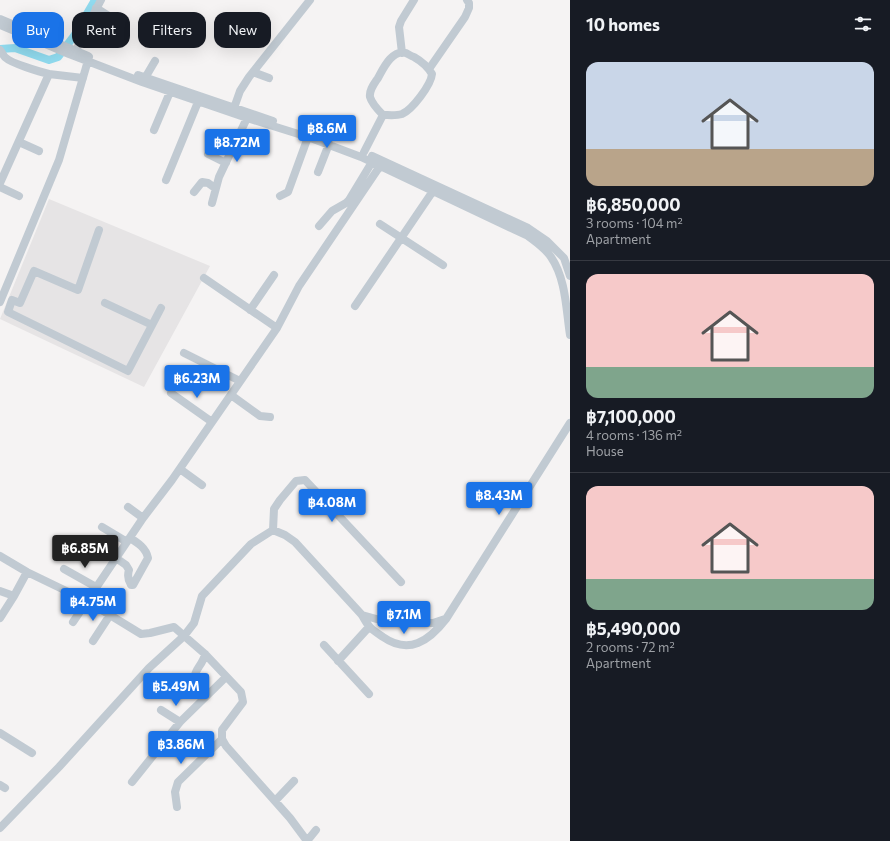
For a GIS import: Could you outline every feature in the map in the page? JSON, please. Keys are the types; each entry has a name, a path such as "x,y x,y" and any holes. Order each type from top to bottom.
{"street":[{"path":"94,12 101,0"},
{"path":"234,108 240,91 253,72 310,0"},
{"path":"402,53 399,26 414,0"},
{"path":"429,69 470,8 467,0"},
{"path":"96,8 102,12"},
{"path":"2,25 53,44 170,92 329,144 372,162 528,236 539,244 550,256 558,269 562,279 570,335"},
{"path":"1,52 10,61 34,70 49,74 83,78"},
{"path":"397,53 402,53 406,53 419,60 429,69 432,74 430,81 408,110 397,115 383,115 370,98 370,91 387,62 397,53"},
{"path":"89,59 364,152 528,228 547,241 564,258 570,276"},
{"path":"11,303 1,300 57,165 89,59"},
{"path":"145,78 155,61"},
{"path":"253,72 270,78"},
{"path":"0,183 49,74"},
{"path":"154,130 170,92"},
{"path":"166,180 198,102"},
{"path":"364,152 383,115"},
{"path":"212,203 215,188 247,118"},
{"path":"280,196 288,192 308,137"},
{"path":"18,142 39,151"},
{"path":"318,172 329,144"},
{"path":"208,154 226,163"},
{"path":"319,226 332,211 349,200 372,162"},
{"path":"73,622 143,518 180,469 277,328 299,286 380,166"},
{"path":"194,192 202,182 208,183 215,188"},
{"path":"0,187 19,196"},
{"path":"355,306 433,191"},
{"path":"380,224 443,265"},
{"path":"99,230 78,290 34,271 20,303 12,300 8,312 128,371 161,308"},
{"path":"250,310 274,275"},
{"path":"204,278 277,328"},
{"path":"105,303 152,325"},
{"path":"184,353 240,381"},
{"path":"171,393 212,422"},
{"path":"231,395 260,416 270,417"},
{"path":"273,530 296,542 362,615 368,627 391,642 402,645 414,645 428,638 438,630 446,619 570,423"},
{"path":"180,469 202,485"},
{"path":"273,530 274,509 296,482 305,480 401,582"},
{"path":"128,508 143,518"},
{"path":"102,527 143,547 148,558 133,585 131,585 127,576 129,570 126,565 116,558"},
{"path":"0,828 149,668 184,636 194,623 202,596 251,544 273,530"},
{"path":"0,556 27,572 87,601 141,634 174,627 205,654 241,692 243,702 222,730 222,739 226,746 290,818 307,841 316,830"},
{"path":"64,569 96,587"},
{"path":"0,618 27,572"},
{"path":"0,591 14,596"},
{"path":"93,641 110,615"},
{"path":"362,615 390,621 404,618 422,624 433,623 446,619"},
{"path":"338,661 368,627"},
{"path":"324,645 369,694"},
{"path":"194,679 194,674 204,661 205,654"},
{"path":"132,782 180,722 226,677"},
{"path":"161,710 180,722"},
{"path":"0,733 32,753"},
{"path":"177,807 175,792 178,782 222,739"},
{"path":"275,801 294,781"}],"shaded area":[{"path":"49,199 210,266 144,387 0,319"}],"waterway":[{"path":"0,49 15,48 49,60 58,57 74,36 95,0"}]}
